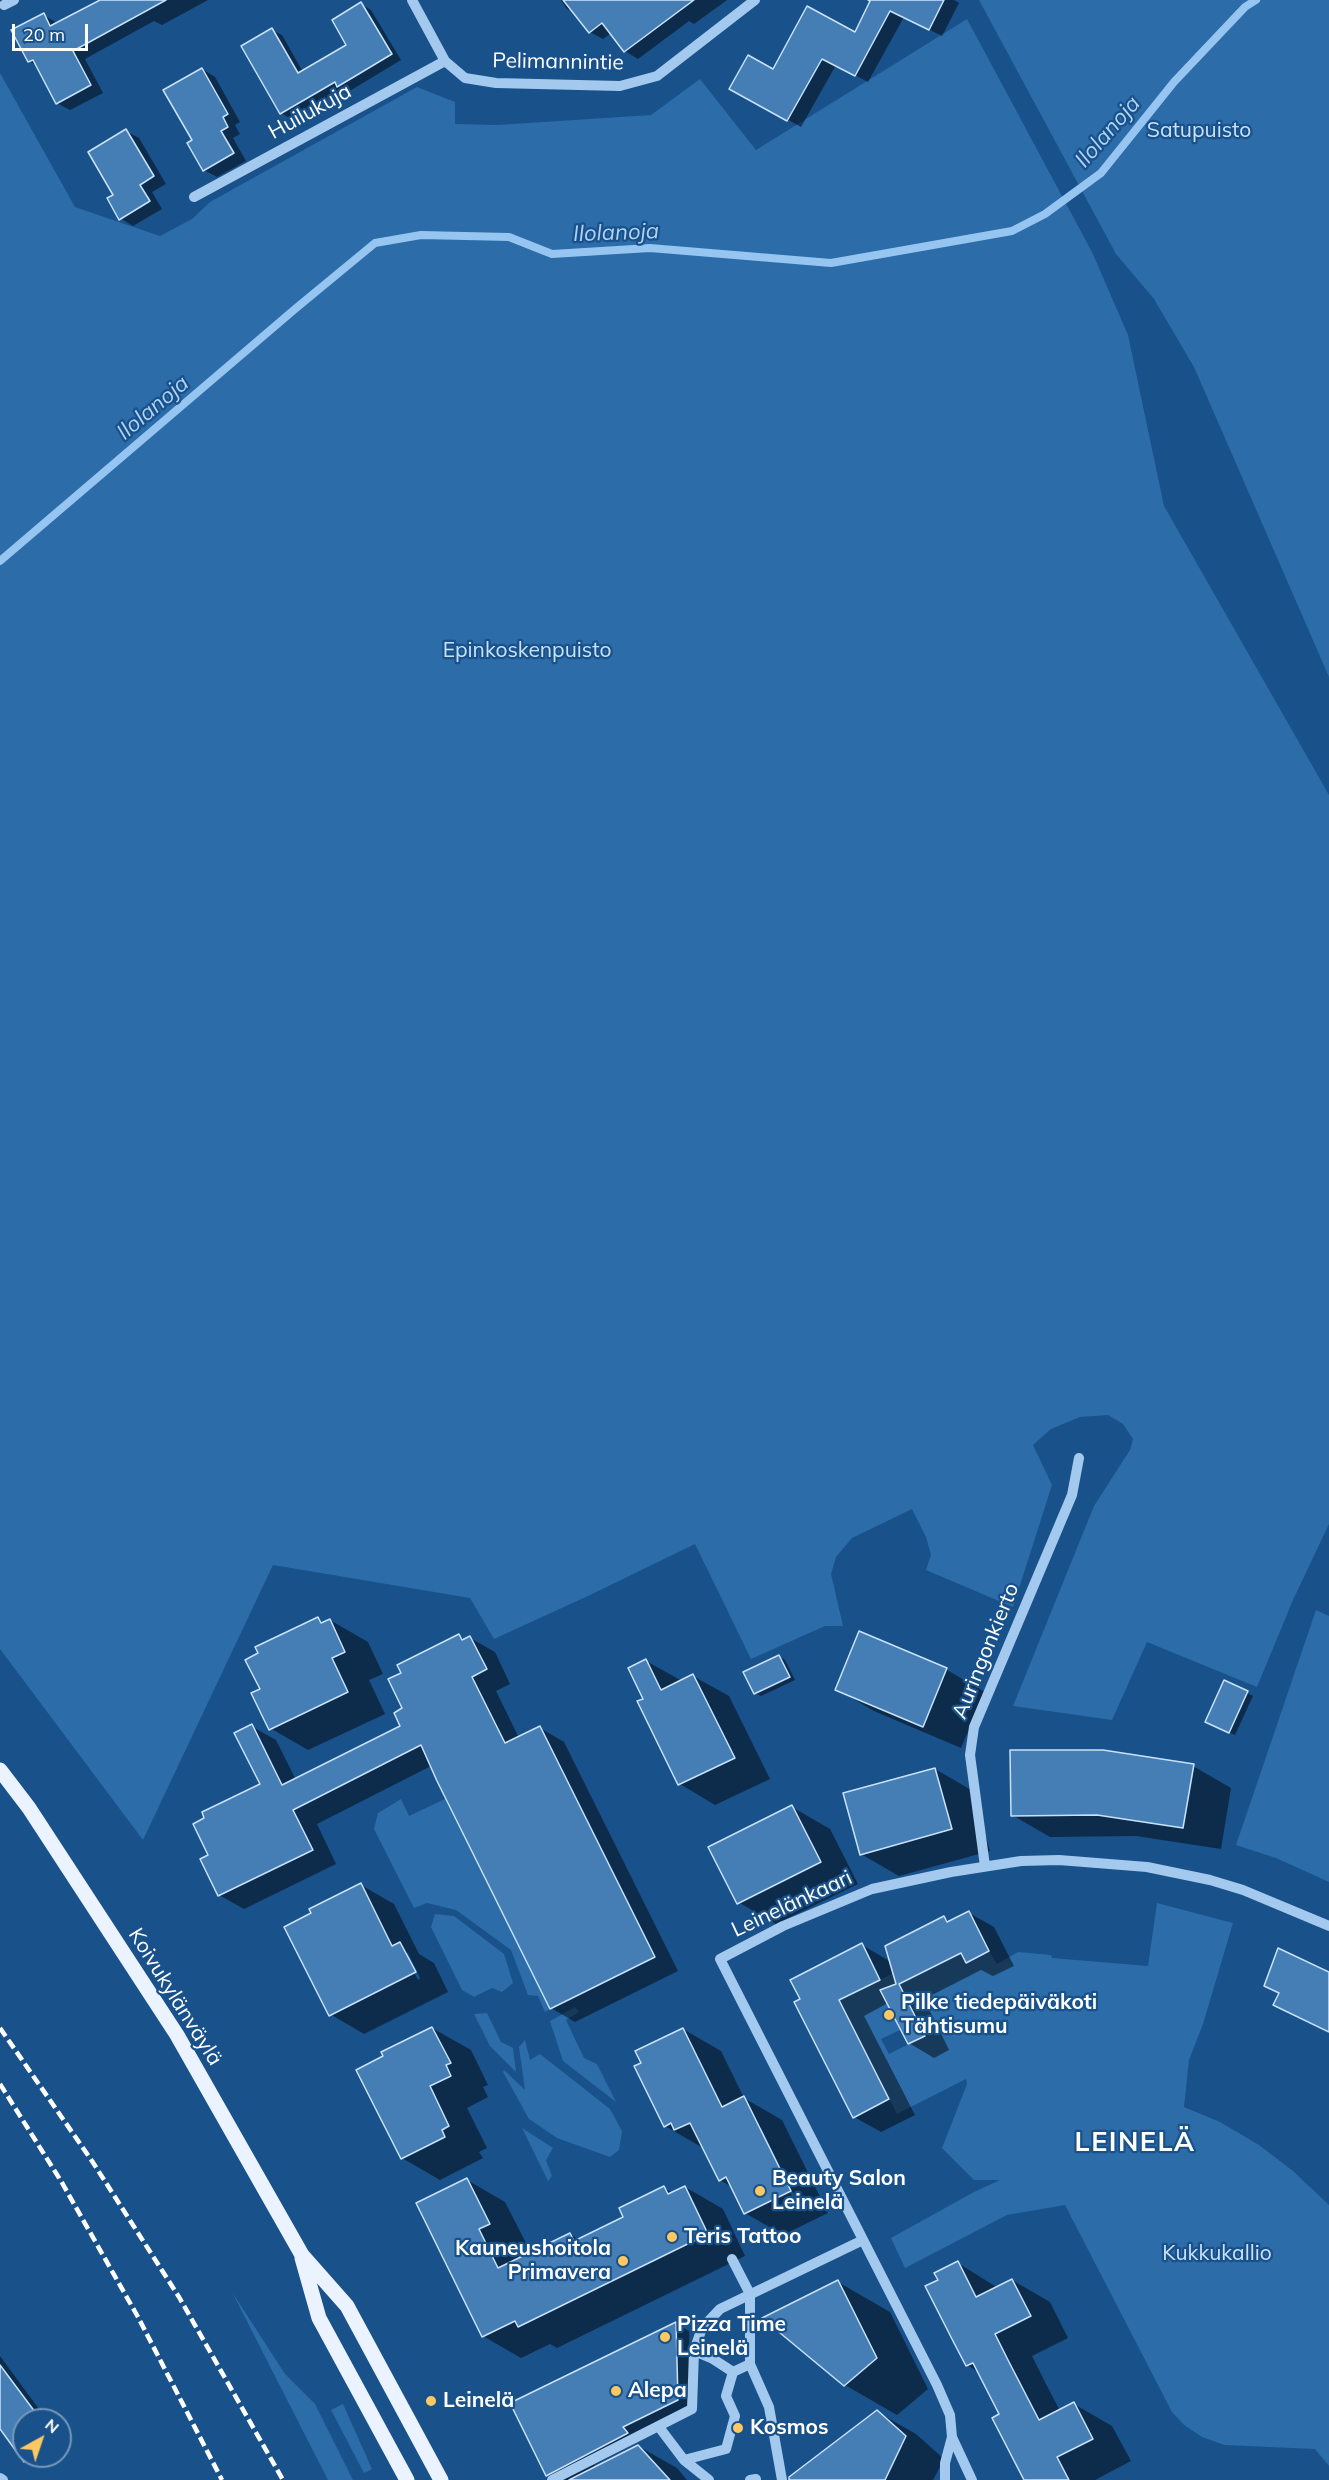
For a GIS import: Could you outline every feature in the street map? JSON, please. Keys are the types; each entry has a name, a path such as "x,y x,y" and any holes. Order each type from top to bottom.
{"main road":[{"name":"Koivukylänväylä","path":"0,1770 29,1808 177,2035 302,2255 347,2306 441,2480"},
{"name":"Koivukylänväylä","path":"302,2255 319,2318 407,2480"}],"street":[{"name":"Pelimannintie","path":"412,0 445,61 465,78 496,83 620,86 657,76 755,0"},
{"name":"Huilukuja","path":"194,197 445,61"},
{"name":"Auringonkierto","path":"985,1866 970,1755 974,1727 1072,1495 1079,1458"},
{"name":"Leinelänkaari","path":"972,2480 952,2437 950,2415 937,2385 720,1959 783,1926 872,1889 1021,1861 1059,1860 1147,1867 1210,1880 1243,1890 1329,1926"},
{"path":"552,2480 692,2409 694,2351 702,2328 720,2309 863,2240"},
{"path":"732,2259 750,2294 750,2364 769,2407 776,2478"},
{"path":"694,2351 714,2359 733,2372"},
{"path":"684,2460 726,2449 735,2416 726,2396 733,2372 750,2364"},
{"path":"659,2427 684,2460 709,2480"},
{"name":"Leinelänkaari","path":"945,2480 945,2463 952,2437"}],"green space":[{"name":"Satupuisto","path":"979,0 1329,0 1329,677 1194,367 1154,299 1116,254"},
{"name":"Epinkoskenpuisto","path":"967,19 1092,252 1128,335 1164,506 1329,795 1329,1524 1293,1600 1257,1687 1147,1642 1112,1720 1013,1706 1094,1506 1130,1450 1133,1439 1123,1424 1108,1415 1080,1417 1051,1429 1033,1445 1052,1485 1013,1607 926,1570 931,1555 926,1537 912,1509 852,1538 836,1557 831,1574 843,1626 825,1626 751,1659 695,1544 494,1639 470,1598 273,1565 143,1840 0,1649 0,73 75,207 160,236 192,219 210,202 417,87 455,102 455,124 497,125 651,115 700,79 756,150"},
{"path":"1316,1610 1329,1616 1329,1882 1276,1858 1236,1845"},
{"path":"401,1799 409,1816 445,1799 550,2009 545,2012 538,1996 528,1995 511,1950 456,1910 427,1903 414,1908 374,1829 378,1813"},
{"name":"Kukkukallio","path":"1157,1903 1233,1923 1203,2024 1189,2060 1184,2107 1220,2122 1259,2145 1293,2171 1329,2205 1329,2466 1315,2449 1224,2445 1202,2437 1184,2425 1172,2412 1065,2205 1007,2215 905,2268 891,2238 1000,2180 974,2180 942,2148 967,2084 966,2079 897,2114 836,1995 859,1990 917,1961 924,1972 961,1953 966,1963 989,1951 997,1964 1018,1952 1051,1955 1052,1958 1148,1966","holes":["907,2000 925,2036 889,2054 881,2039 900,2030 890,2009"]},
{"path":"435,1914 454,1916 504,1954 513,1983 502,1992 492,1988 474,1997 462,1990 431,1927"},
{"path":"575,2007 579,2012 566,2020 584,2058 597,2064 616,2102 563,2061 550,2021"},
{"path":"487,2013 501,2042 513,2048 516,2072 490,2046 474,2014"},
{"path":"525,2040 530,2060 540,2054 610,2109 622,2131 619,2150 610,2157 557,2138 529,2119 503,2072 504,2070 525,2090 519,2047"},
{"path":"522,2128 553,2148 546,2160 552,2176 548,2181"},
{"path":"232,2292 285,2374 315,2404 353,2480 328,2480"},
{"path":"343,2404 372,2469 364,2473 331,2410"}],"building":[{"path":"100,0 166,0 73,51 91,85 56,104 33,60 28,62 11,30 44,13 50,26"},
{"path":"563,0 694,0 624,52 602,23 589,33"},
{"path":"868,0 944,0 929,30 890,11 855,76 822,59 787,121 729,89 748,55 773,69 807,6 855,32 870,1"},
{"path":"361,2 392,54 337,87 335,82 280,114 241,46 272,28 298,73 346,45 332,20"},
{"path":"202,68 228,114 223,117 228,127 221,131 234,153 203,171 187,143 192,140 163,90"},
{"path":"126,129 154,176 140,185 150,201 119,220 107,198 113,195 88,152"},
{"path":"318,1617 321,1623 330,1619 345,1652 332,1658 348,1692 269,1730 251,1693 260,1689 245,1660 258,1653 255,1647"},
{"path":"859,1631 947,1668 923,1727 835,1690"},
{"path":"459,1634 462,1640 470,1636 487,1669 472,1677 505,1743 540,1726 655,1957 550,2009 421,1745 293,1810 313,1850 218,1896 200,1859 208,1855 193,1824 204,1818 202,1812 260,1784 234,1733 252,1724 282,1785 400,1726 394,1713 402,1708 388,1679 401,1673 397,1665"},
{"path":"779,1655 790,1677 754,1694 743,1672"},
{"path":"646,1659 661,1690 693,1674 735,1758 678,1785 637,1701 643,1699 628,1668"},
{"path":"1224,1680 1248,1691 1229,1733 1205,1722"},
{"path":"1010,1750 1103,1750 1194,1764 1183,1828 1097,1815 1011,1816"},
{"path":"935,1768 952,1829 860,1855 843,1793"},
{"path":"792,1805 821,1862 737,1904 708,1847"},
{"path":"361,1883 392,1946 400,1942 416,1972 329,2016 284,1927 311,1913 309,1909"},
{"path":"969,1911 989,1951 966,1963 961,1953 899,1984 925,2036 908,2044 880,1990 896,1984 885,1946 944,1916 947,1922"},
{"path":"862,1943 880,1980 839,2000 889,2099 853,2118 794,2002 800,1999 790,1980"},
{"path":"1278,1948 1329,1972 1329,2032 1273,2005 1279,1993 1264,1986"},
{"path":"432,2027 451,2063 446,2065 451,2076 430,2086 449,2126 442,2130 445,2137 401,2159 356,2070 383,2056 381,2052"},
{"path":"683,2028 722,2107 744,2096 791,2191 744,2214 726,2177 719,2181 690,2123 674,2130 671,2123 664,2127 634,2066 641,2063 635,2051"},
{"path":"467,2178 490,2224 479,2229 498,2268 570,2233 574,2241 623,2217 619,2208 664,2186 668,2194 685,2186 708,2234 518,2327 515,2321 482,2337 416,2203"},
{"path":"958,2261 976,2297 1012,2279 1031,2316 995,2334 1039,2420 1074,2402 1093,2439 1057,2457 1069,2480 1024,2480 992,2418 999,2414 973,2363 966,2366 925,2286 938,2280 934,2273"},
{"path":"838,2280 877,2358 844,2386 762,2318"},
{"path":"676,2322 678,2400 623,2427 628,2433 546,2476 510,2403"},
{"path":"0,2365 32,2408 12,2408 12,2446 0,2429"},
{"path":"877,2410 906,2436 885,2480 789,2480 789,2477"},
{"path":"638,2445 670,2480 569,2480"}],"waterway":[{"name":"Ilolanoja","path":"0,561 375,243 421,235 509,237 552,254 650,248 831,263 1012,231 1045,214 1101,173 1174,82 1245,7 1256,0"}],"railway":[{"path":"0,2028 92,2161 179,2297 283,2480"},
{"path":"0,2084 61,2181 138,2317 222,2480"}],"place":[{"name":"Pilke tiedepäiväkoti Tähtisumu","path":"889,2015"},
{"name":"Beauty Salon Leinelä","path":"760,2191"},
{"name":"Teris Tattoo","path":"672,2237"},
{"name":"Kauneushoitola Primavera","path":"623,2261"},
{"name":"Pizza Time Leinelä","path":"665,2337"},
{"name":"Alepa","path":"616,2391"},
{"name":"Leinelä","path":"431,2401"},
{"name":"Kosmos","path":"738,2428"}],"district":[{"name":"LEINELÄ","path":"1135,2143"}]}
